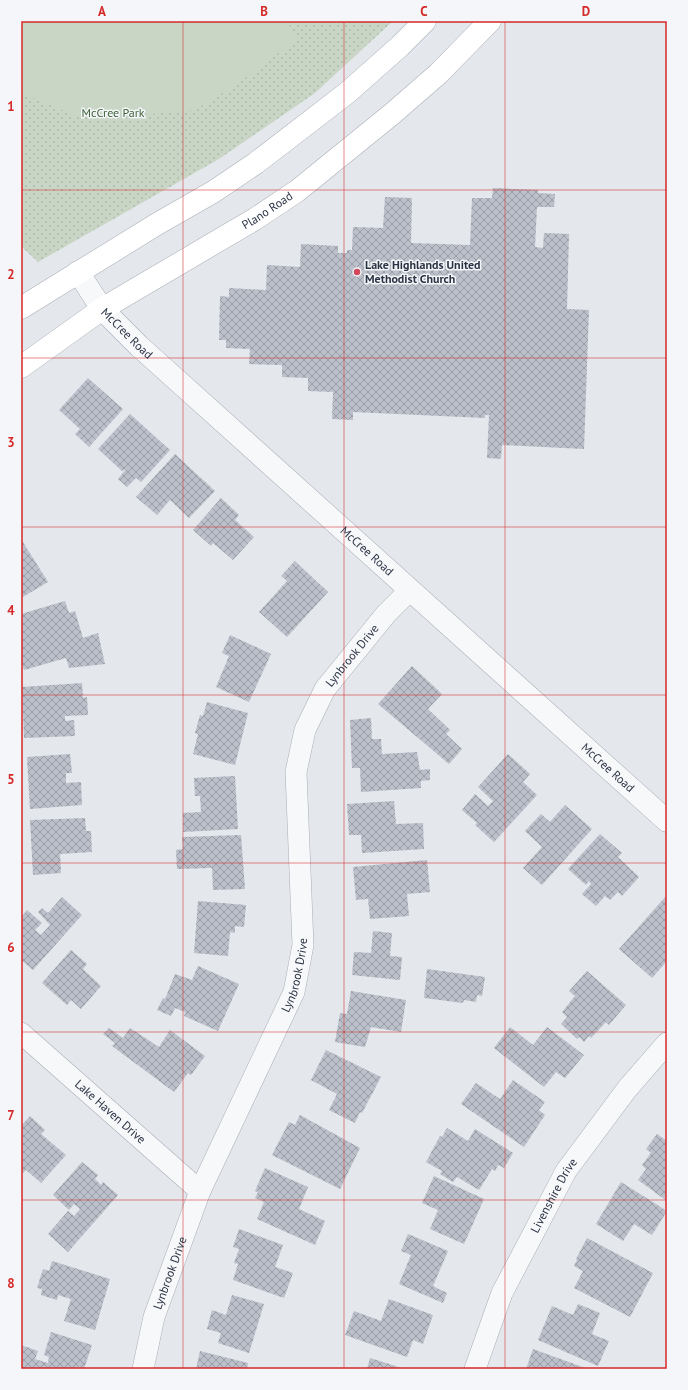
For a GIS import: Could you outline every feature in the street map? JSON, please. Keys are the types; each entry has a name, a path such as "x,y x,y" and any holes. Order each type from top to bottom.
{"main road":[{"path":"21,308 157,224 213,192 256,163 347,93 400,46 425,21"},
{"name":"Plano Road","path":"21,367 102,309 255,219 297,191 392,114 438,74 490,21"}],"street":[{"name":"McCree Road","path":"78,272 102,309 139,346 667,821"},
{"name":"Lynbrook Drive","path":"143,1369 154,1317 200,1191 294,992 303,945 296,772 305,730 324,689 386,614 410,590"},
{"name":"Lake Haven Drive","path":"21,1033 200,1191"},
{"name":"Livenshire Drive","path":"475,1369 502,1292 566,1172 626,1088 667,1043"}],"green space":[{"name":"McCree Park","path":"21,21 393,21 315,93 219,159 38,262 21,246"},
{"path":"21,21 286,21 299,38 236,85 195,110 141,115 74,115 21,93"}],"building":[{"path":"493,188 538,190 538,193 555,194 554,207 537,207 535,247 543,248 544,233 569,234 567,309 589,310 584,449 502,445 501,459 487,458 489,415 485,415 485,418 353,412 353,420 332,419 333,392 308,391 308,378 282,377 282,365 249,364 250,349 226,348 226,340 219,340 220,296 229,297 229,288 266,290 267,265 300,267 301,244 338,246 338,253 347,253 347,250 352,250 353,227 383,228 385,197 412,198 411,243 470,245 472,198 492,198"},
{"path":"88,378 123,409 89,447 75,434 80,429 59,410"},
{"path":"130,414 170,450 141,482 136,478 127,487 118,479 126,469 122,471 98,449"},
{"path":"175,454 215,491 189,518 170,500 157,515 136,497"},
{"path":"221,498 239,515 235,520 254,537 233,560 213,543 211,546 193,530"},
{"path":"21,539 48,582 21,598"},
{"path":"295,561 328,592 287,637 259,612 287,581 281,576"},
{"path":"65,601 69,613 75,611 83,638 98,633 105,664 69,668 66,658 24,670 21,661 21,614"},
{"path":"230,635 271,654 249,702 216,687 229,656 222,653"},
{"path":"412,666 442,694 428,709 450,730 446,734 462,749 449,764 378,704"},
{"path":"82,683 83,698 87,697 88,715 65,716 65,721 74,720 75,736 24,738 22,687"},
{"path":"207,702 248,713 235,765 193,754 198,734 195,733 200,715 203,716"},
{"path":"371,718 372,739 381,739 382,754 417,752 420,770 430,769 430,780 421,781 421,788 361,792 360,768 352,768 350,720"},
{"path":"70,754 72,773 66,773 66,783 81,782 82,805 30,809 27,757"},
{"path":"508,754 530,774 523,782 537,795 494,842 475,825 477,823 462,810 475,794 488,806 493,801 478,787"},
{"path":"235,776 238,829 183,832 183,813 201,812 200,796 195,796 194,778"},
{"path":"394,801 396,824 423,823 424,849 362,853 361,835 349,835 347,804"},
{"path":"565,805 592,829 542,885 523,868 542,847 525,831 541,814 550,822"},
{"path":"85,818 86,831 91,831 92,852 60,854 61,873 33,875 30,820"},
{"path":"600,834 622,853 618,857 639,877 622,896 618,892 610,900 605,896 596,906 582,894 591,884 589,881 586,885 568,869"},
{"path":"241,835 245,889 213,890 212,868 177,869 176,850 183,849 182,837"},
{"path":"427,860 430,892 407,894 409,916 370,919 368,899 356,900 353,867"},
{"path":"667,895 667,961 652,978 619,949"},
{"path":"62,897 82,915 33,970 21,960 21,917 27,910 42,923 35,930 41,935 50,925 38,912 42,908 48,913"},
{"path":"198,901 246,905 244,927 235,926 235,933 230,932 228,956 194,953"},
{"path":"373,931 392,933 390,956 402,957 400,980 352,975 354,952 371,953"},
{"path":"71,950 87,964 83,969 101,986 81,1009 71,1000 67,1005 42,983"},
{"path":"198,966 239,984 218,1031 184,1016 185,1012 175,1008 171,1016 157,1010 163,998 165,999 175,974 192,980"},
{"path":"427,969 485,977 482,996 477,995 476,1002 464,1000 463,1003 424,998"},
{"path":"587,971 626,1005 609,1025 606,1022 591,1038 589,1036 584,1042 579,1037 577,1039 561,1024 567,1017 562,1012 575,996 569,991"},
{"path":"351,991 406,1000 401,1032 371,1027 365,1047 335,1042 340,1013 347,1014"},
{"path":"510,1027 533,1045 547,1027 584,1055 565,1078 556,1072 544,1087 494,1048"},
{"path":"109,1028 123,1038 130,1028 159,1047 170,1030 205,1056 191,1075 188,1073 174,1092 112,1046 115,1043 103,1034"},
{"path":"326,1050 381,1077 355,1123 329,1110 337,1094 311,1080"},
{"path":"513,1080 545,1102 539,1110 545,1115 524,1147 461,1104 476,1083 500,1099"},
{"path":"300,1115 360,1148 340,1189 272,1155 289,1122 295,1125"},
{"path":"30,1116 45,1130 41,1134 66,1155 41,1183 26,1170 23,1173 21,1171 21,1126"},
{"path":"447,1128 468,1141 475,1129 513,1153 504,1168 498,1165 495,1171 492,1169 479,1190 457,1177 453,1182 440,1174 442,1171 426,1162 440,1136 442,1137"},
{"path":"657,1134 667,1141 667,1201 638,1180 646,1169 642,1165 651,1153 646,1149"},
{"path":"82,1162 98,1175 95,1179 101,1185 103,1182 118,1195 68,1252 48,1234 68,1211 74,1216 80,1209 74,1204 69,1210 53,1195"},
{"path":"265,1168 308,1187 299,1209 325,1221 315,1245 257,1219 264,1202 255,1198 258,1192 255,1191"},
{"path":"434,1176 484,1199 464,1244 430,1229 438,1210 422,1203"},
{"path":"621,1182 667,1211 652,1235 634,1224 623,1241 596,1224"},
{"path":"239,1229 283,1245 275,1267 293,1273 284,1298 233,1280 238,1264 234,1263 239,1249 233,1247"},
{"path":"408,1234 448,1251 433,1286 447,1293 443,1303 399,1284 411,1255 401,1251"},
{"path":"587,1238 653,1273 630,1317 574,1288 583,1271 574,1266"},
{"path":"52,1261 110,1279 95,1330 64,1321 71,1299 58,1295 57,1300 41,1295 42,1289 37,1288 43,1269 49,1271"},
{"path":"232,1295 264,1304 249,1353 218,1343 221,1333 207,1329 212,1310 226,1315"},
{"path":"389,1299 433,1315 423,1344 413,1340 407,1357 345,1335 354,1311 381,1321"},
{"path":"578,1304 600,1313 592,1334 609,1341 598,1366 538,1340 552,1306 573,1315"},
{"path":"51,1332 92,1345 84,1369 79,1367 78,1369 21,1369 21,1345 38,1351 35,1359 48,1363 49,1357 44,1355"},
{"path":"533,1349 588,1369 526,1369"},
{"path":"200,1351 248,1363 247,1369 196,1369"},
{"path":"370,1358 405,1369 367,1369"}],"place":[{"name":"Lake Highlands United Methodist Church","path":"357,272"}]}
